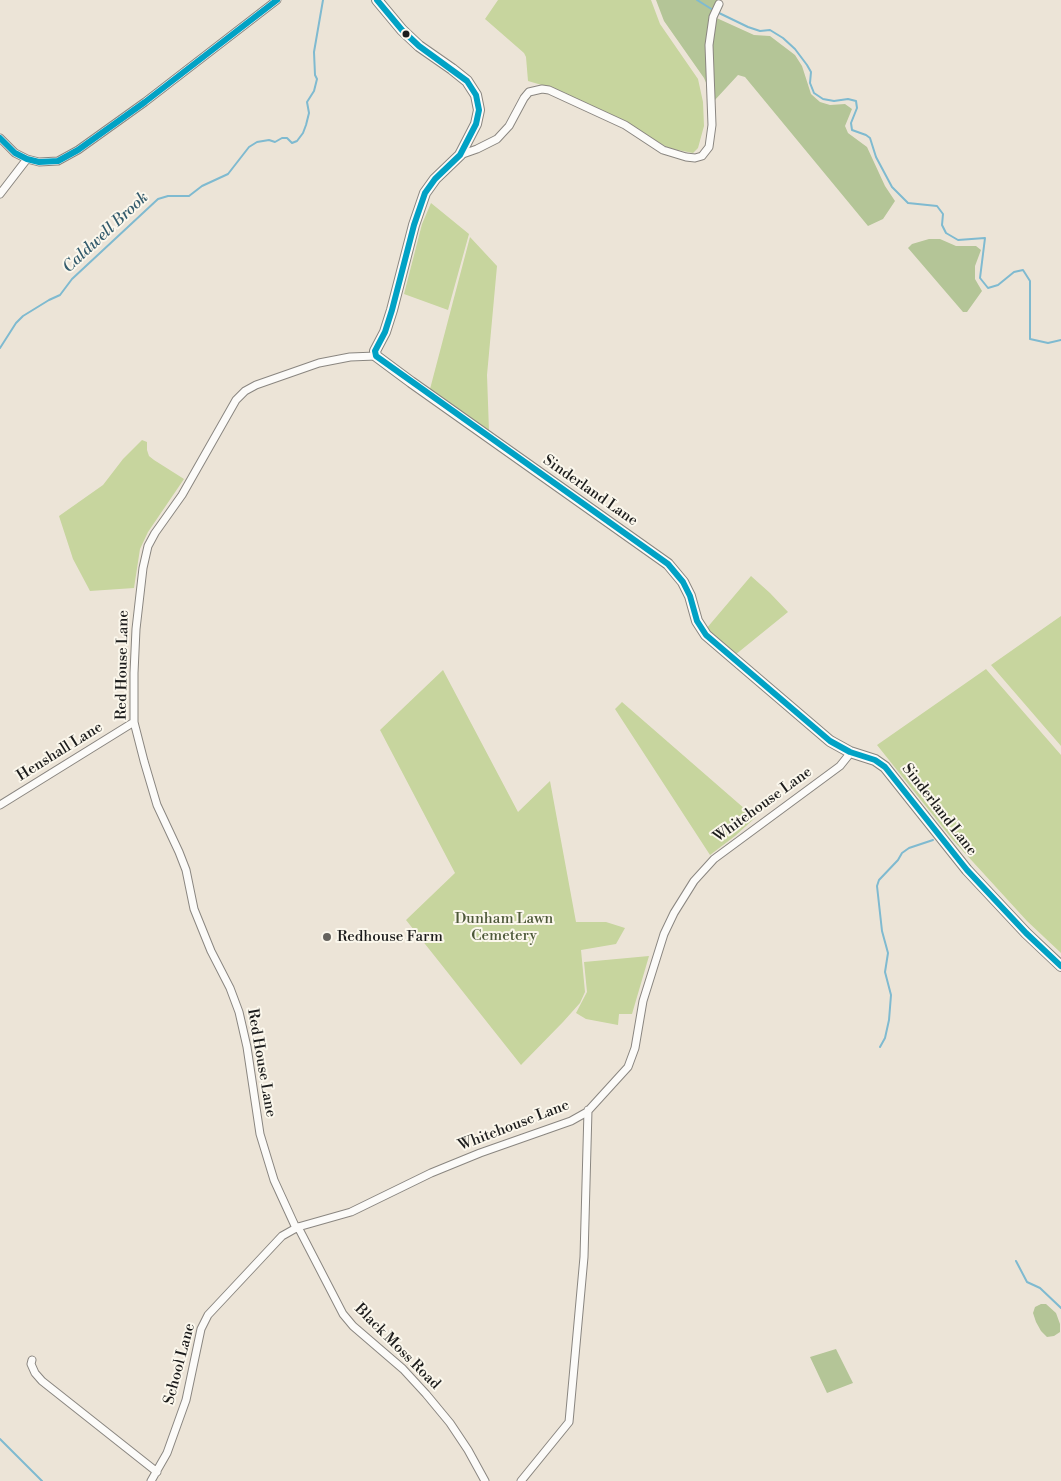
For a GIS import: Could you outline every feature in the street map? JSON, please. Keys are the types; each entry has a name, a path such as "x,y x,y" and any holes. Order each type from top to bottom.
{"street":[{"path":"0,138 27,159 39,162 58,161 78,150 145,102 277,0"},
{"path":"376,356 376,348 385,332 390,317 414,225 425,194 435,179 460,155 476,124 478,110 476,95 461,76 419,46 402,30 377,0"},
{"path":"460,155 498,139 509,126 529,92 542,88 625,125 663,150 686,157 695,158 702,156 709,147 712,126 709,45 713,17 719,4"},
{"path":"0,194 27,159"},
{"name":"Red House Lane","path":"297,1228 274,1180 260,1134 240,1012 211,951 194,909 186,870 157,805 134,722 136,629 140,588 148,546 182,495 230,408 245,391 265,381 332,360 350,356 376,356"},
{"name":"Sinderland Lane","path":"376,356 668,564 684,582 697,621 706,635 837,746 870,758 885,767 967,870 1026,933 1061,966"},
{"name":"Henshall Lane","path":"0,805 134,722"},
{"name":"Whitehouse Lane","path":"297,1228 351,1212 431,1173 488,1150 571,1121 588,1110 628,1066 635,1048 643,1001 664,934 694,880 714,858 840,766 850,752"},
{"path":"521,1481 569,1422 584,1257 588,1110"},
{"name":"School Lane","path":"151,1481 166,1453 186,1400 201,1329 208,1315 282,1236 297,1228"},
{"name":"Black Moss Road","path":"297,1228 343,1314 426,1394 450,1423 485,1481"},
{"path":"32,1360 31,1364 35,1373 42,1380 157,1472"}],"green space":[{"path":"498,0 651,0 660,24 698,79 703,102 704,126 698,148 693,153 668,148 622,120 552,88 528,81 524,53 485,19"},
{"path":"656,0 718,0 710,15 754,35 770,36 795,55 802,66 811,94 820,102 830,105 845,104 852,109 845,126 848,133 867,147 885,186 895,201 883,219 868,226 745,77 738,75 714,101 704,78 664,21"},
{"path":"431,203 469,234 448,310 404,294 422,224"},
{"path":"470,237 497,266 487,375 489,431 430,389"},
{"path":"929,239 940,239 956,246 976,246 981,250 975,266 975,279 982,291 967,312 963,312 908,248 912,244"},
{"path":"142,440 147,442 149,456 184,479 148,532 140,549 134,588 90,591 73,559 59,516 103,485 123,459"},
{"path":"751,576 788,612 735,655 706,629"},
{"path":"1061,616 1061,746 991,665"},
{"path":"986,669 1061,755 1061,953 1027,921 952,839 877,745"},
{"name":"Dunham Lawn Cemetery","path":"443,670 518,812 550,781 576,922 606,922 625,928 616,944 581,950 585,992 580,1003 521,1065 406,920 455,873 380,730"},
{"path":"622,702 756,817 710,855 615,709"},
{"path":"649,956 632,1014 619,1014 618,1025 586,1019 576,1013 587,992 584,962"},
{"path":"1046,1304 1056,1313 1060,1324 1060,1332 1054,1336 1047,1337 1036,1322 1033,1313 1035,1307"},
{"path":"836,1349 853,1383 827,1393 810,1357"}],"waterway":[{"name":"Caldwell Brook","path":"0,348 16,323 23,316 60,295 72,279 158,199 168,196 189,196 202,186 228,174 249,147 257,142 269,140 275,142 282,138 287,138 292,143 297,141 306,125 309,113 307,102 314,91 317,79 315,75 314,52 323,0"},
{"path":"697,0 713,10"},
{"path":"717,12 748,27 760,31 770,30 783,38 795,49 807,65 811,72 810,83 814,93 823,99 834,101 848,99 856,101 857,108 851,123 852,130 870,138 876,157 892,187 908,203 937,206 943,214 942,225 946,233 958,240 985,238 980,278 988,288 998,285 1014,272 1023,270 1030,281 1030,339 1048,343 1061,340"},
{"path":"880,1047 885,1038 889,1020 891,995 885,972 888,953 882,931 877,886 879,880 902,853 909,848 933,840"},
{"path":"1016,1261 1027,1282 1040,1288 1061,1308"},
{"name":"Caldwell Brook","path":"0,1439 42,1481"}],"transit line":[{"path":"0,138 15,153 27,159 39,162 58,161 78,150 145,102 277,0"},
{"path":"377,0 402,30 419,46 467,81 476,95 479,110 476,124 460,155 435,179 425,193 414,225 392,310 385,332 375,351 376,356 668,564 683,582 690,596 697,621 706,635 830,741 850,752 875,760 885,767 967,870 1026,933 1061,966"}],"place":[{"name":"Redhouse Farm","path":"327,937"}]}
